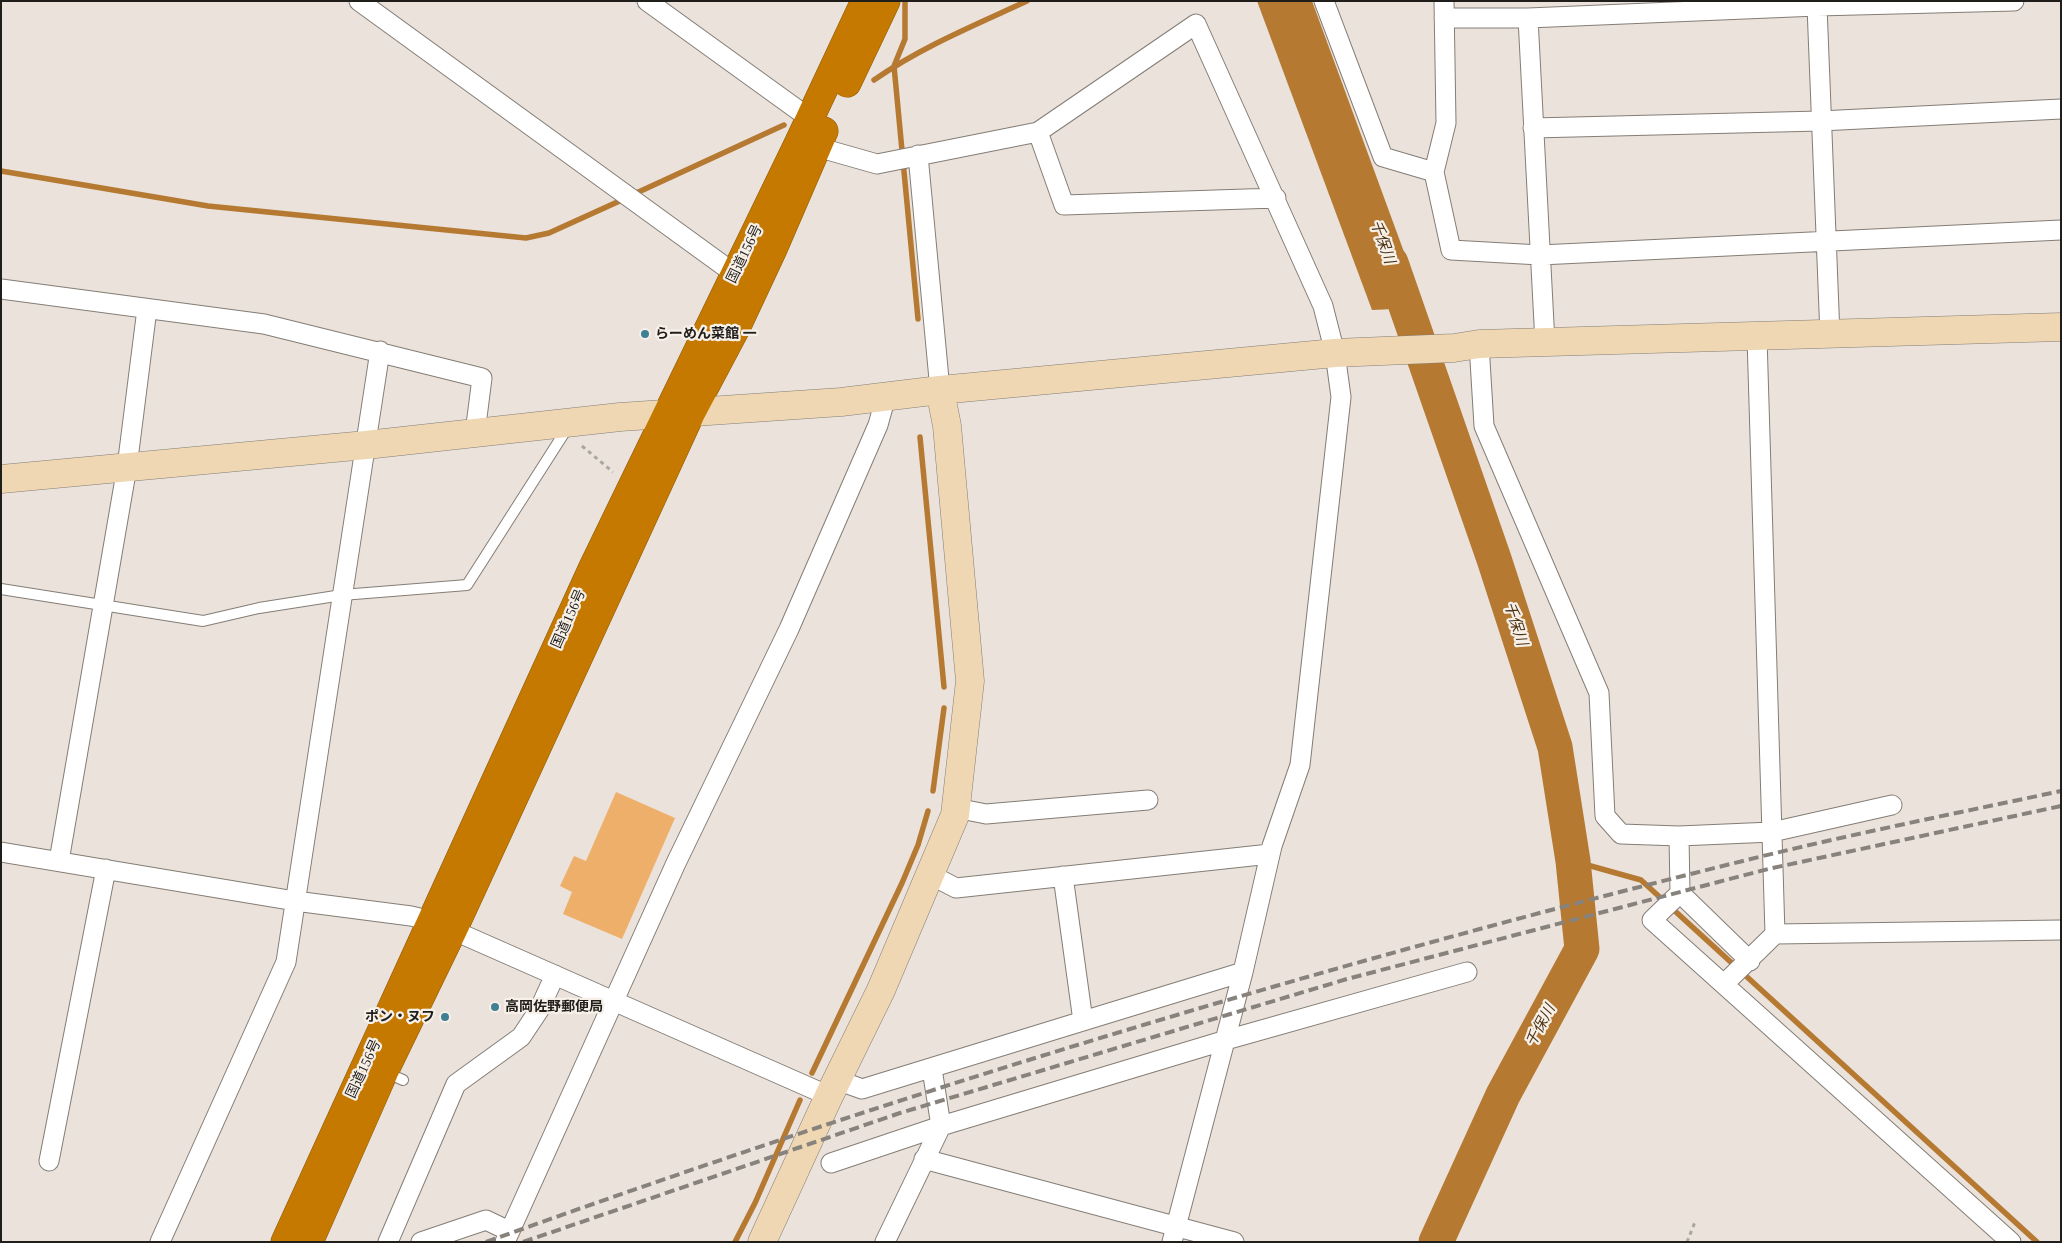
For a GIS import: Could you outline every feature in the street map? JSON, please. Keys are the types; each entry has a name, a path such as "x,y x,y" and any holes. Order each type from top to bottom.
{"highway":[{"name":"国道156号","path":"285,1242 443,925 679,413 735,274 865,1"},
{"name":"国道156号","path":"679,413 736,328 817,147 886,1"},
{"name":"国道156号","path":"309,1242 394,1076 443,925"}],"street":[{"path":"359,1 735,274"},
{"path":"647,1 809,118"},
{"path":"1324,1 1383,157 1434,172"},
{"path":"2014,1 1816,6 1528,18 1444,10 1446,123 1434,172 1451,250 1540,255 2061,230"},
{"path":"1816,6 1830,336"},
{"path":"1528,18 1545,343"},
{"path":"817,147 877,164 1038,132 1196,24 1323,306 1335,353 1341,397 1300,765 1270,854 1226,1040 1174,1234"},
{"path":"1534,128 1820,121 2061,109"},
{"path":"1038,132 1064,205 1276,198"},
{"path":"762,1242 833,1088 881,990 955,815 970,681 947,426 940,390 918,155"},
{"path":"1,288 264,324 482,378 475,433"},
{"path":"59,861 127,467 147,309"},
{"path":"1,479 366,445 571,421 841,402 940,390 1335,353 1545,343 2061,328"},
{"path":"1725,983 1750,961 1775,934 1757,337"},
{"path":"1466,346 1484,426 1599,693 1605,816 1621,834 1679,836 1772,832 1892,805"},
{"path":"160,1242 286,962 380,352"},
{"path":"421,1242 486,1220 507,1236 564,1095 612,1001 680,854 790,629 878,425 886,396"},
{"path":"956,808 986,814 1148,800"},
{"path":"1679,836 1680,893 1750,961"},
{"path":"1,852 296,901 411,916 443,925 612,1001 833,1088 862,1089 1243,972"},
{"path":"931,875 956,888 1270,854"},
{"path":"49,1161 106,869"},
{"path":"1064,876 1083,1021"},
{"path":"1680,893 1652,920 1725,983 2011,1242"},
{"path":"1775,934 2061,930"},
{"path":"831,1163 941,1126 1226,1040 1467,972"},
{"path":"388,1242 456,1084 491,1062 521,1037 538,1010 556,975"},
{"path":"884,1242 941,1126 932,1069"},
{"path":"924,1159 1174,1234 1234,1242"}],"lane":[{"path":"1,589 203,621 260,608 342,595 467,585 571,421"}],"path":[{"path":"582,446 620,477"},
{"path":"1687,1242 1695,1222"}],"water":[{"path":"1257,1 1312,1 1404,252 1421,308 1372,310"}],"pier":[{"path":"1423,307 1421,310 1372,313 1370,311"}],"building":[{"path":"616,792 675,818 622,939 563,914 572,892 560,886 574,856 586,861"}],"waterway":[{"path":"905,1 905,39 894,66 918,319"},
{"path":"874,80 929,47 1027,1"},
{"path":"632,195 784,125"},
{"path":"1,171 208,206 526,238 549,233 624,199"},
{"name":"千保川","path":"1391,263 1494,559 1555,747 1573,861 1582,949 1503,1095 1436,1242"},
{"path":"920,437 944,687"},
{"path":"933,791 944,708"},
{"path":"812,1073 902,883 918,845 928,811"},
{"path":"1573,861 1641,880 2037,1242"},
{"path":"735,1242 755,1203 800,1100"}],"railway":[{"path":"486,1242 643,1186 960,1081 1280,985 1440,940 1763,856 1875,830 2061,791"},
{"path":"523,1242 900,1113 1347,979 1768,869 2061,806"}],"place":[{"name":"らーめん菜館 一","path":"645,334"},
{"name":"高岡佐野郵便局","path":"495,1007"},
{"name":"ポン・ヌフ","path":"445,1017"}]}
